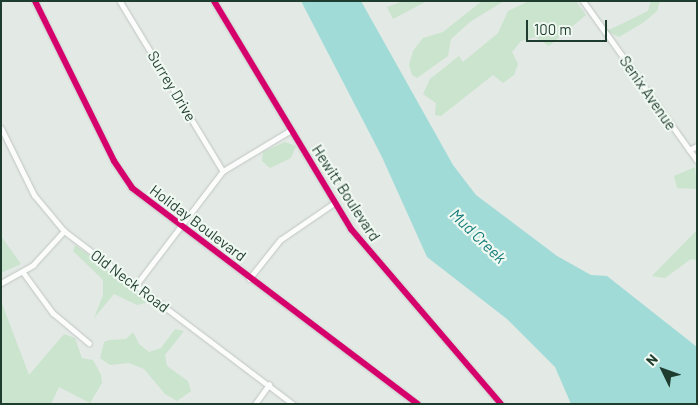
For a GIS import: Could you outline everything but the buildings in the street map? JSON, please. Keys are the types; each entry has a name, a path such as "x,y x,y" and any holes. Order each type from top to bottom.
{"street":[{"name":"Holiday Boulevard","path":"35,1 124,179 250,279 418,404"},
{"name":"Surrey Drive","path":"120,1 223,171"},
{"name":"Hewitt Boulevard","path":"214,1 334,203 365,248 501,404"},
{"name":"Senix Avenue","path":"583,1 697,161"},
{"name":"Old Neck Road","path":"1,128 34,195 64,231 293,404"},
{"path":"136,285 223,171 291,130"},
{"path":"689,150 697,146"},
{"path":"250,279 280,240 334,203"},
{"path":"1,282 23,272 45,254 64,231"},
{"path":"23,272 53,313 89,343"},
{"path":"255,404 268,385"}],"green space":[{"path":"403,1 427,1 393,19 387,7"},
{"path":"482,1 504,1 470,22 451,39 448,56 417,78 412,75 409,65 413,51 423,38 443,32"},
{"path":"529,1 576,1 586,15 549,46 535,37 521,41 512,52 518,64 514,75 503,83 493,75 441,116 435,115 436,103 423,94 430,79 459,56 463,62 498,33 508,11"},
{"path":"651,1 660,1 657,11 644,22 619,37 607,31 648,11"},
{"path":"285,142 296,146 291,158 270,168 262,161 263,152"},
{"path":"695,167 697,189 677,188 674,176"},
{"path":"697,230 697,260 691,259 665,278 652,276"},
{"path":"1,236 21,264 1,273"},
{"path":"75,245 153,301 137,305 114,294 94,318 103,295 103,280 73,251"},
{"path":"1,301 29,375 64,334 75,338 82,358 93,360 101,375 102,383 90,403 59,387 51,404 1,404"},
{"path":"175,329 184,331 165,355 167,366 188,381 191,391 177,401 165,394 144,369 129,363 110,365 100,358 104,342 109,340 126,339 133,332 139,344 149,352 161,348"}],"water":[{"name":"Mud Creek","path":"301,1 361,1 453,165 476,195 557,256 591,275 607,276 697,347 697,404 571,404 555,367 507,319 427,257 382,157"}],"cycle path":[{"path":"35,1 114,161 132,188 418,404"},
{"path":"214,1 351,229 501,404"}]}
